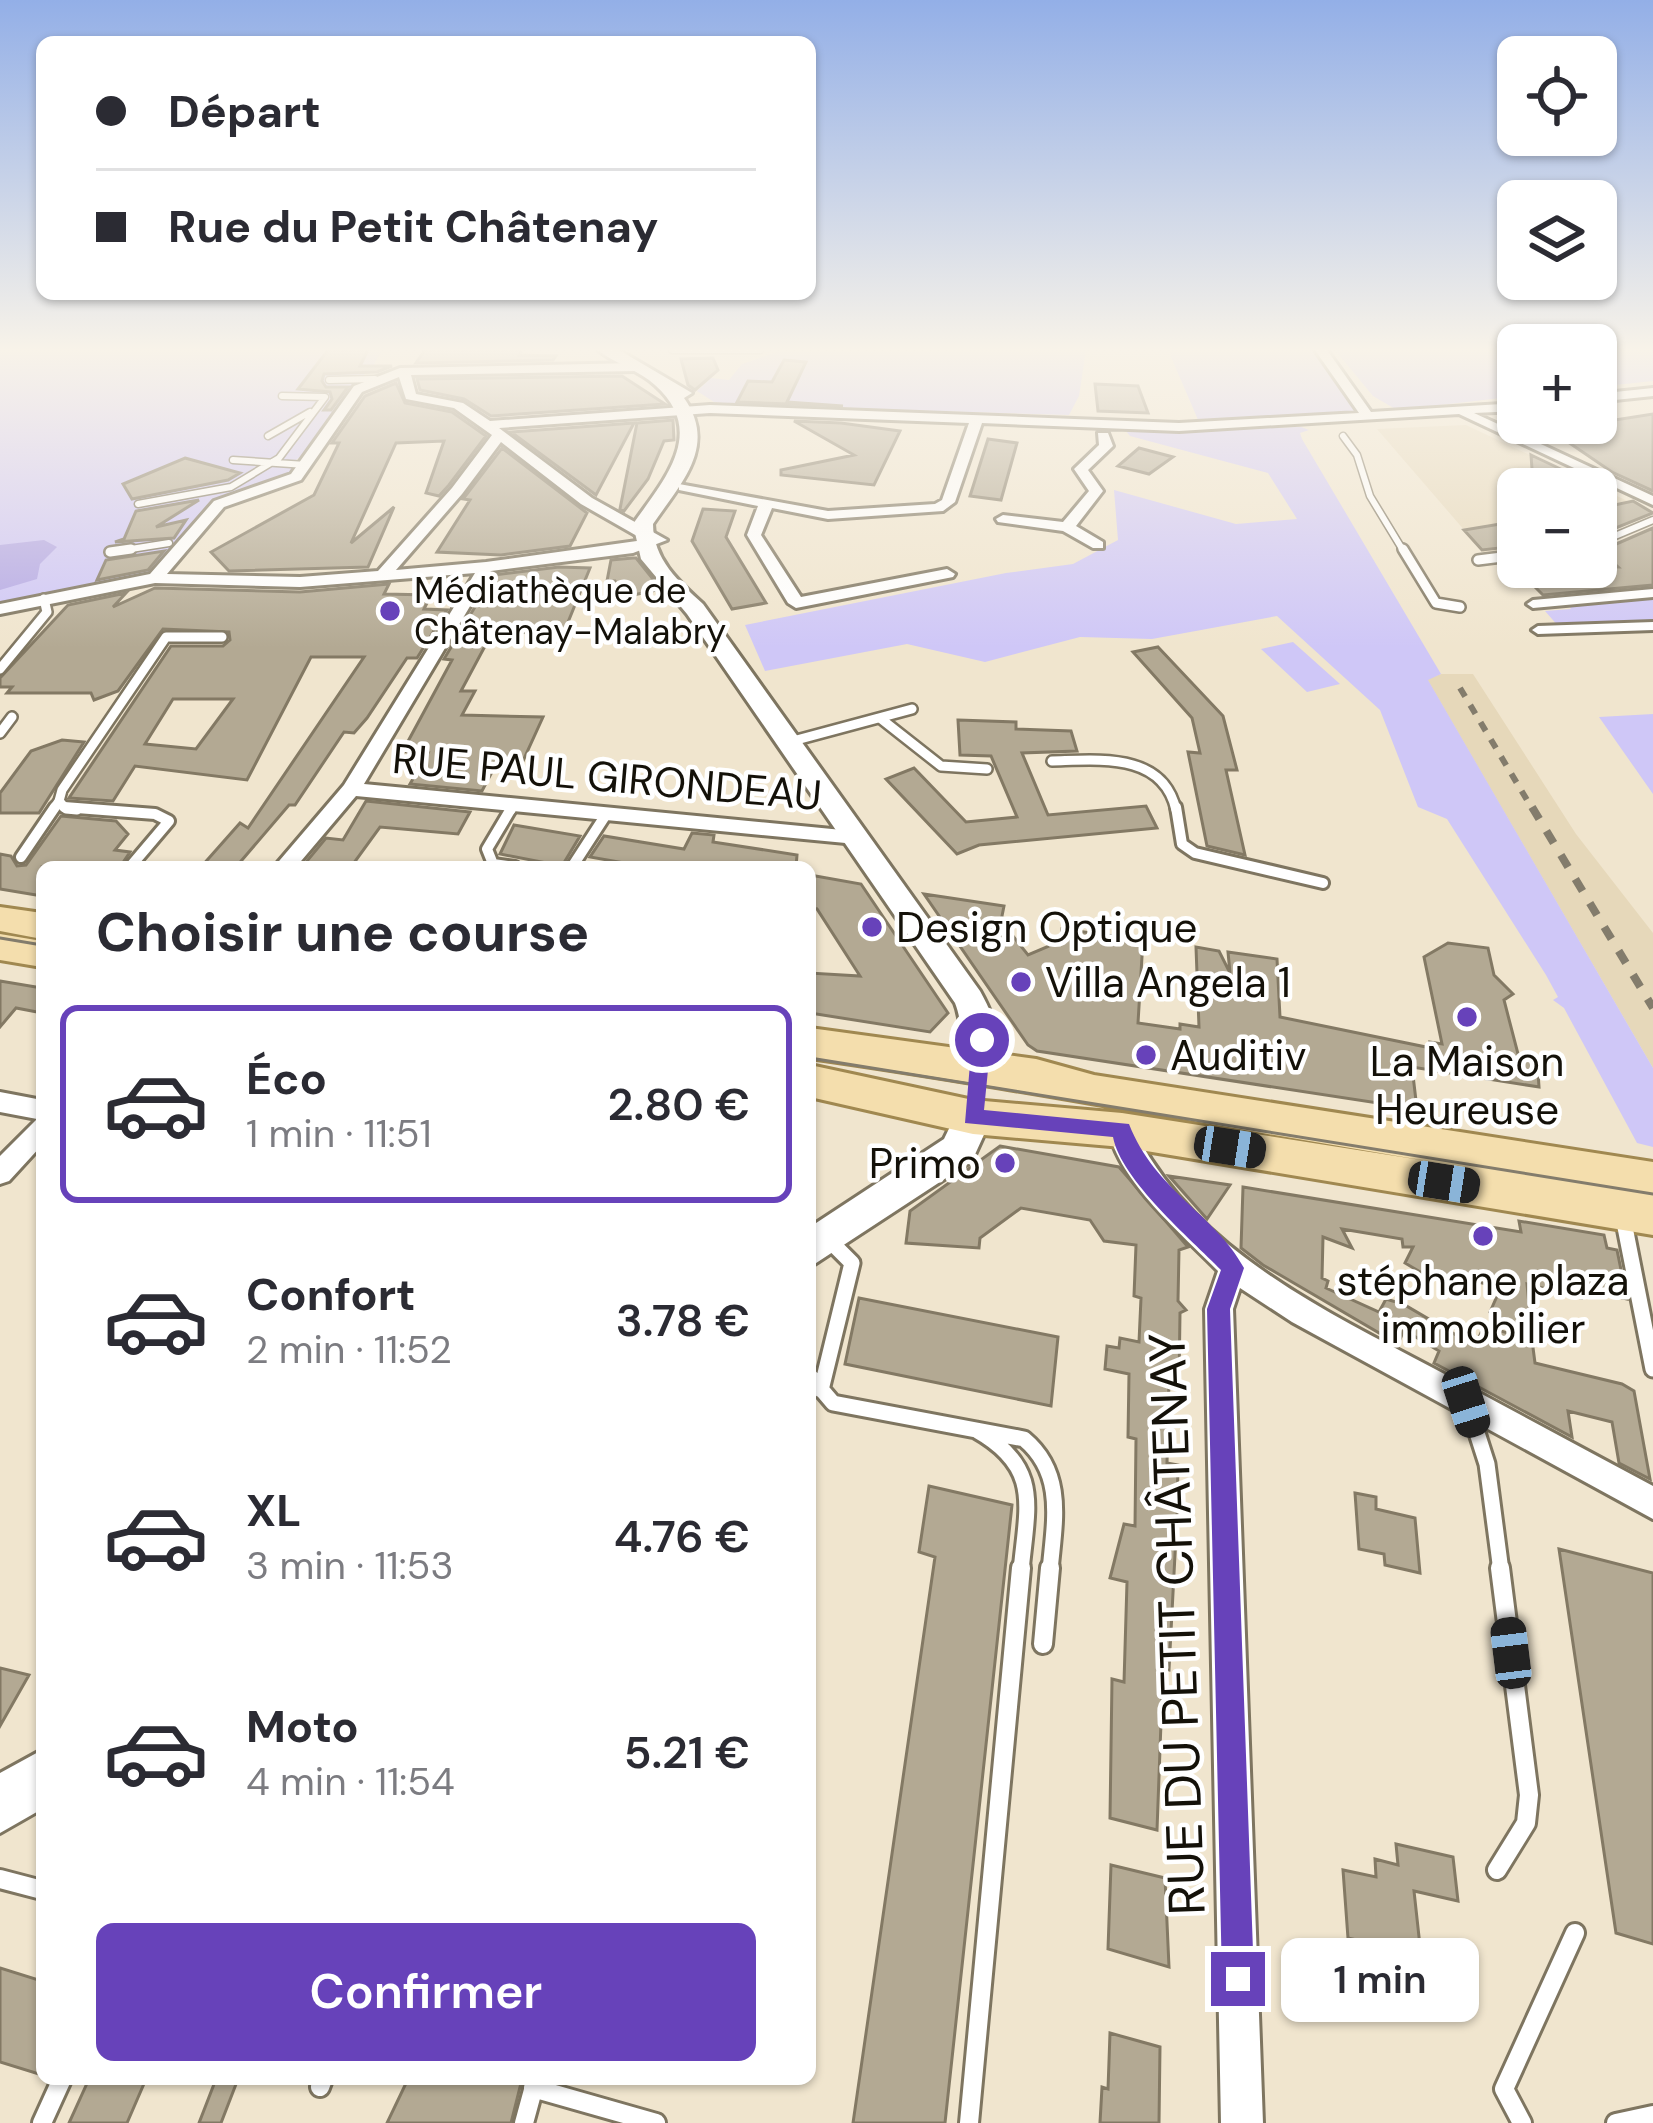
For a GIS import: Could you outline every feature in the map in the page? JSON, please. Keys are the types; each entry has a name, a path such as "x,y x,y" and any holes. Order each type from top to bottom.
{"main road":[{"path":"0,919 36,925"},
{"path":"0,947 36,953"},
{"path":"816,1044 981,1066 1094,1091 1653,1180"},
{"path":"818,1243 958,1150 973,1117 981,1066"},
{"path":"816,1082 973,1117 1122,1130 1637,1214"},
{"path":"0,1805 36,1781"}],"street":[{"path":"155,578 219,504 287,482 317,449"},
{"path":"382,576 438,509 475,474 490,449"},
{"path":"515,449 649,540"},
{"path":"693,449 643,524 649,540 675,590 695,609 969,999 981,1027 981,1066"},
{"path":"0,609 155,578 254,583 382,576 486,567 649,540 703,449"},
{"path":"684,487 828,515 938,508 948,502 967,449"},
{"path":"1067,527 1096,490 1081,469 1103,449"},
{"path":"1543,449 1653,500"},
{"path":"766,504 754,535 796,603 947,574"},
{"path":"1003,520 1067,527 1098,545"},
{"path":"289,861 351,789 486,567"},
{"path":"1533,604 1653,593"},
{"path":"1538,630 1653,626"},
{"name":"RUE PAUL GIRONDEAU","path":"351,789 856,837"},
{"path":"0,1102 36,1109"},
{"path":"1122,1130 1125,1146 1162,1194 1233,1268 1302,1313 1653,1503"},
{"path":"0,1173 36,1134"},
{"name":"RUE DU PETIT CHÂTENAY","path":"1233,1268 1219,1309 1242,2123"}],"lane":[{"path":"138,504 231,487 273,462 283,449"},
{"path":"1353,449 1370,496 1436,603 1460,607"},
{"path":"233,460 306,465"},
{"path":"1617,535 1653,520"},
{"path":"110,552 169,543"},
{"path":"1478,560 1497,558"},
{"path":"0,669 46,612 44,599"},
{"path":"21,857 166,637 222,638"},
{"path":"789,742 912,709"},
{"path":"0,733 12,717"},
{"path":"880,718 941,766 987,769"},
{"path":"1052,760 1112,761 1153,773 1169,788 1182,844 1195,853 1323,883"},
{"path":"58,801 66,809 155,814 169,820 135,861"},
{"path":"492,861 487,849 514,804"},
{"path":"576,861 607,813"},
{"path":"1637,1214 1653,1369"},
{"path":"818,1243 852,1263 816,1383 833,1403 1024,1439 1044,1454 1054,1481 1043,1644"},
{"path":"1466,1402 1487,1464 1529,1795 1526,1823 1497,1870"},
{"path":"968,2123 1028,1492 1024,1467 1003,1445 976,1430"},
{"path":"0,1879 36,1889"},
{"path":"1522,2123 1504,2090 1575,1933"},
{"path":"42,2123 59,2085"},
{"path":"524,2123 535,2085"},
{"path":"538,2085 656,2123"},
{"path":"1616,2123 1653,2115"}],"shaded area":[{"path":"0,449 307,449 295,461 294,473 212,503 151,575 0,603"},
{"path":"1179,449 1308,449 1441,674 1428,680 1653,1068 1653,1147 1637,1143 1564,1008 1553,1000 1558,997 1546,975 1447,819 1418,807 1380,710 1277,616 1152,639 1080,637 985,662 907,644 765,671 745,625 1073,564 1118,540 1114,490 1236,524 1297,519 1268,473"},
{"path":"1394,449 1517,449 1557,468 1497,468 1497,551 1484,553"},
{"path":"1617,496 1653,513 1617,529"},
{"path":"44,540 57,547 40,564 37,579 0,590 0,545"},
{"path":"1653,595 1653,623 1559,627 1545,611 1571,609 1567,603"},
{"path":"1293,642 1340,684 1307,692 1261,649"},
{"path":"1473,674 1576,834 1653,933 1653,1068 1427,679"},
{"path":"1653,714 1653,794 1599,717"}],"building":[{"path":"336,449 393,449 351,543 394,507 368,567 229,571 211,552 314,495"},
{"path":"441,449 476,449 439,496 426,493"},
{"path":"503,449 587,513 570,546 501,555 437,552 470,500 463,499"},
{"path":"534,449 620,449 596,495"},
{"path":"632,449 661,449 648,479 624,511 620,509"},
{"path":"844,449 891,449 874,485 781,475 781,470 854,455"},
{"path":"985,449 1015,449 1001,500 970,496"},
{"path":"1138,449 1173,457 1149,474 1118,466"},
{"path":"1578,449 1653,449 1653,491 1617,474 1617,468 1606,468"},
{"path":"1531,455 1558,468 1532,468"},
{"path":"185,458 240,473 228,480 132,499 123,484"},
{"path":"199,500 156,527 186,520 174,538 115,542 124,539 136,511"},
{"path":"1633,501 1653,513 1617,528 1617,504"},
{"path":"703,509 735,511 726,537 766,603 732,609 692,541"},
{"path":"1497,524 1497,548 1482,550 1464,530"},
{"path":"1653,528 1653,585 1543,595 1536,588 1617,588 1617,544"},
{"path":"164,551 148,570 97,580 106,560"},
{"path":"636,558 661,589 624,597 615,581 607,581 611,560"},
{"path":"590,568 564,632 492,633 461,691 475,691 462,715 543,717 518,772 493,770 482,791 410,784 428,753 407,752 411,746 406,745 452,660 444,659 494,575"},
{"path":"389,584 384,594 431,595 424,609 447,610 417,658 407,658 367,718 354,733 344,732 295,805 289,805 241,861 206,861 240,823 248,828 364,657 311,657 247,780 135,766 113,801 69,798 171,646 223,646 230,640 229,632 163,629 118,691 94,700 91,693 7,693 12,687 0,687 0,678 68,605 126,593 113,607 155,588 300,592","holes":["173,699 233,699 196,749 145,744"]},
{"path":"1158,647 1223,716 1237,770 1226,770 1245,855 1207,846 1188,752 1200,753 1192,718 1133,652"},
{"path":"958,720 1016,722 1016,729 1071,731 1077,751 1022,753 1048,815 1146,806 1157,828 979,845 957,854 886,779 914,768 966,822 1017,817 991,756 960,755"},
{"path":"62,740 84,742 39,813 0,813 0,793 31,751"},
{"path":"366,801 470,812 458,834 380,827 355,861 307,861 326,838 343,840"},
{"path":"61,816 116,821 128,834 115,850 130,852 124,861 36,861 36,895 0,889 0,854 11,856 17,866 26,865"},
{"path":"514,825 580,836 565,861 500,854"},
{"path":"692,833 714,835 713,842 797,855 796,861 590,857 604,836 684,849"},
{"path":"816,876 861,884 948,1013 930,1032 816,1014 816,973 860,976 817,909"},
{"path":"924,894 1004,906 1001,921 1028,955 1061,941 1062,929 1143,940 1138,1023 1180,1029 1180,1024 1199,1027 1196,947 1219,951 1230,973 1228,952 1277,959 1280,1017 1431,1048 1430,1042 1442,1044 1424,957 1448,943 1488,948 1494,975 1513,994 1504,1000 1518,1054 1537,1057 1539,1087 1412,1067 1417,1109 1037,1051 1028,1045"},
{"path":"0,981 36,987 36,1012 16,1008 0,1027"},
{"path":"1000,1146 1119,1167 1188,1247 1179,1250 1178,1301 1186,1310 1180,1313 1179,1383 1169,1381 1167,1463 1178,1465 1177,1516 1169,1670 1163,1669 1157,1830 1110,1818 1112,1679 1124,1682 1127,1582 1110,1578 1124,1524 1135,1526 1136,1439 1128,1437 1129,1374 1105,1369 1107,1346 1119,1348 1120,1338 1139,1342 1136,1245 1104,1241 1090,1220 1021,1208 980,1238 979,1248 906,1243 910,1211"},
{"path":"1169,1176 1230,1185 1207,1219"},
{"path":"1243,1187 1521,1232 1519,1221 1604,1235 1607,1248 1617,1250 1627,1299 1579,1288 1581,1298 1527,1284 1532,1336 1490,1312 1501,1287 1459,1278 1456,1286 1430,1271 1427,1276 1405,1263 1413,1247 1403,1247 1402,1239 1342,1229 1352,1248 1323,1237 1322,1278 1328,1281 1326,1288 1379,1312 1386,1299 1403,1304 1475,1346 1484,1326 1532,1340 1535,1363 1634,1391 1650,1479 1619,1463 1612,1422 1568,1411 1572,1437 1434,1363 1439,1351 1404,1330 1398,1344 1263,1265 1241,1248"},
{"path":"859,1298 1058,1337 1051,1406 845,1364"},
{"path":"929,1486 1012,1505 945,2123 853,2123 935,1557 919,1552"},
{"path":"1355,1493 1376,1497 1376,1509 1415,1518 1420,1573 1385,1565 1384,1554 1359,1549"},
{"path":"1559,1549 1653,1573 1653,1944 1616,1933"},
{"path":"0,1668 29,1675 0,1726"},
{"path":"1396,1844 1453,1857 1458,1901 1414,1891 1421,1955 1348,1938 1343,1870 1376,1877 1375,1859 1398,1865"},
{"path":"1111,1865 1165,1878 1169,1967 1108,1949"},
{"path":"0,1968 36,1979 36,2073 0,2062"},
{"path":"1110,2033 1160,2047 1159,2123 1100,2123 1102,2087 1108,2089"},
{"path":"86,2085 143,2085 127,2123 69,2123"},
{"path":"214,2085 236,2085 221,2123 199,2123"},
{"path":"405,2085 520,2085 511,2123 387,2123"}],"tram line":[{"path":"0,938 36,944"},
{"path":"816,1059 1653,1194"}],"railway":[{"path":"1460,688 1533,810"},
{"path":"1532,807 1653,1008"}],"place":[{"name":"Médiathèque de Châtenay-Malabry","path":"390,611"},
{"name":"Design Optique","path":"872,927"},
{"name":"Villa Angela 1","path":"1021,982"},
{"name":"La Maison Heureuse","path":"1467,1017"},
{"name":"Auditiv","path":"1146,1055"},
{"name":"Primo","path":"1005,1163"},
{"name":"stéphane plaza immobilier","path":"1483,1236"}],"route":[{"path":"982,1040 973,1117 1122,1130 1125,1146 1162,1194 1233,1268 1219,1309 1238,1979"}]}
